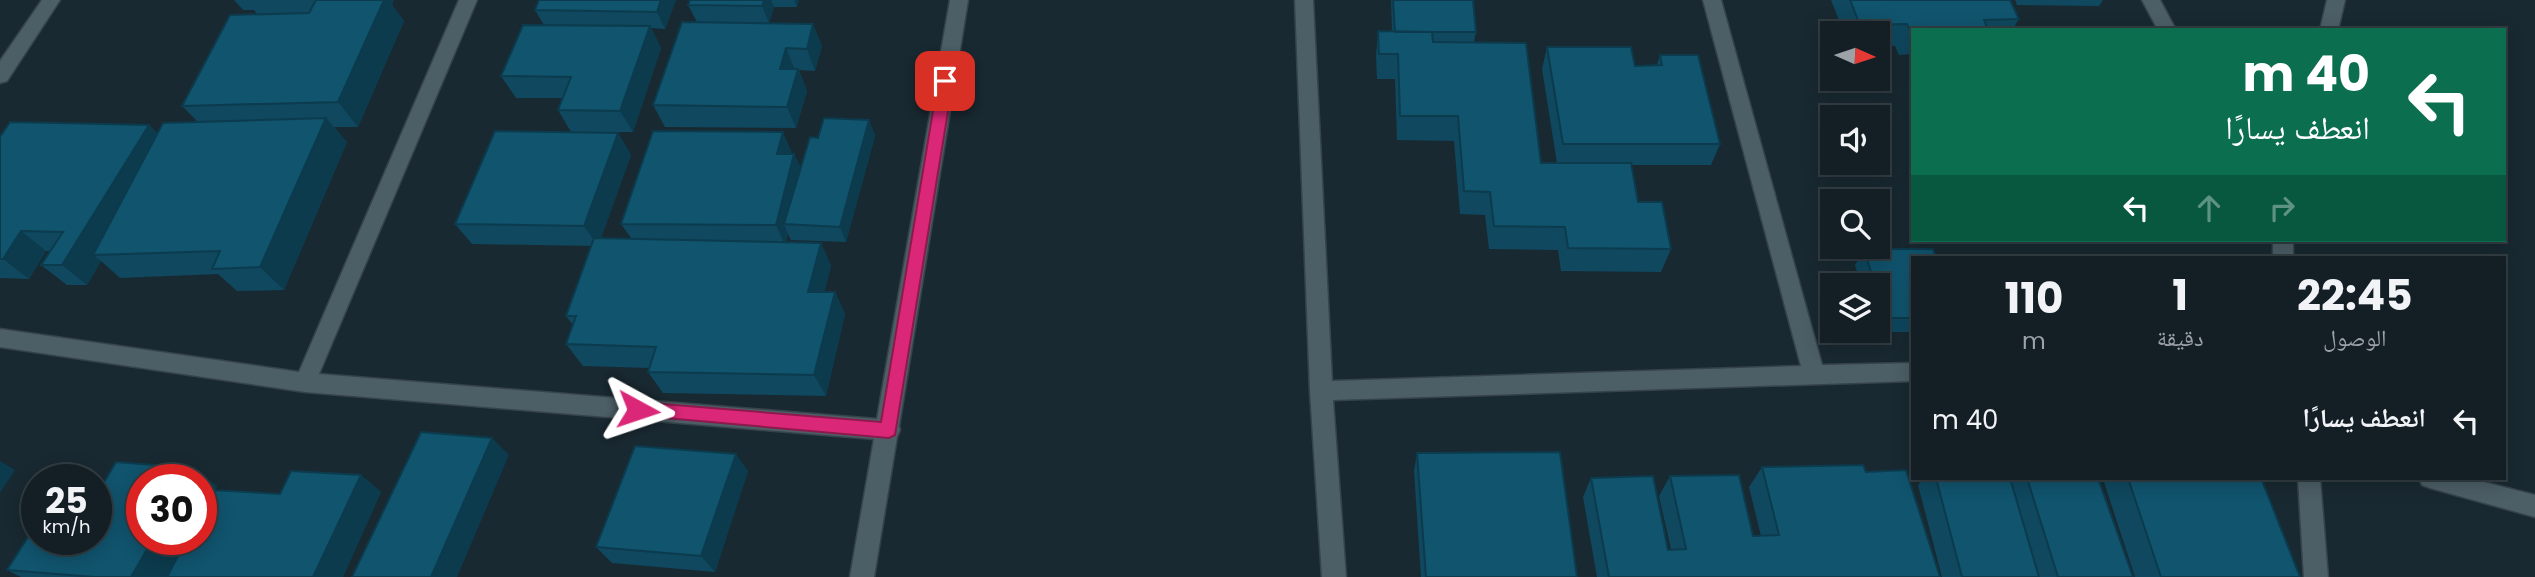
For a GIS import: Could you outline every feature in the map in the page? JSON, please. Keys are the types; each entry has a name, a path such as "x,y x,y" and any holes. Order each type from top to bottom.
{"street":[{"path":"0,76 51,0"},
{"path":"305,382 468,0"},
{"path":"862,577 889,430 958,0"},
{"path":"1304,0 1321,391 1334,577"},
{"path":"1712,0 1814,374"},
{"path":"2151,0 2166,28"},
{"path":"2329,28 2336,0"},
{"path":"0,338 305,382 889,430"},
{"path":"1321,391 1911,372"},
{"path":"2309,480 2316,577"},
{"path":"2438,480 2535,506"}],"building":[{"path":"316,0 384,0 338,102 182,106 230,15 309,13"},
{"path":"539,0 661,0 657,12 535,10"},
{"path":"690,0 764,0 762,6 688,5"},
{"path":"1393,0 1473,0 1476,32 1395,32"},
{"path":"1850,0 2010,0 2019,19 1984,20 1987,28 1911,28 1911,33 1907,24 1858,21"},
{"path":"682,22 813,24 807,49 786,48 780,69 798,69 787,107 653,105"},
{"path":"523,25 650,26 620,111 558,110 571,77 501,76"},
{"path":"1378,31 1432,32 1433,42 1526,43 1541,163 1631,163 1638,202 1662,202 1671,249 1568,248 1565,227 1494,226 1490,192 1464,191 1458,116 1400,116 1398,54 1379,54"},
{"path":"1547,47 1631,47 1635,66 1662,65 1660,55 1698,55 1720,144 1563,144"},
{"path":"326,118 260,267 212,269 220,251 93,255 163,123"},
{"path":"824,118 869,120 840,227 784,224 810,137 818,138"},
{"path":"10,122 149,125 62,265 41,265 63,232 21,231 3,259 0,259 0,137"},
{"path":"495,131 618,133 584,226 455,224"},
{"path":"653,131 783,132 777,154 794,154 776,225 621,224"},
{"path":"594,238 821,243 808,292 835,292 814,375 648,372 656,347 566,344 576,316 566,316"},
{"path":"1890,249 1933,249 1936,256 1911,256 1911,318 1890,318 1890,273 1871,273 1867,259 1890,259"},
{"path":"421,432 492,438 431,577 352,577"},
{"path":"635,446 736,454 701,556 596,547"},
{"path":"1560,452 1577,577 1426,577 1417,453"},
{"path":"116,462 141,464 126,464 126,555 144,555 131,577 7,570 21,548 21,555 112,555 112,469"},
{"path":"1863,465 1866,472 1906,470 1940,577 1609,577 1591,478 1653,476 1668,550 1686,549 1670,476 1739,475 1753,536 1779,535 1762,467"},
{"path":"291,471 361,475 313,577 167,577 179,555 217,555 217,490 280,494"},
{"path":"1937,480 2011,480 2039,577 1962,577"},
{"path":"2028,480 2099,480 2133,577 2058,577"},
{"path":"2129,480 2262,480 2300,577 2161,577"}],"route":[{"path":"638,410 889,430 945,81"}]}
